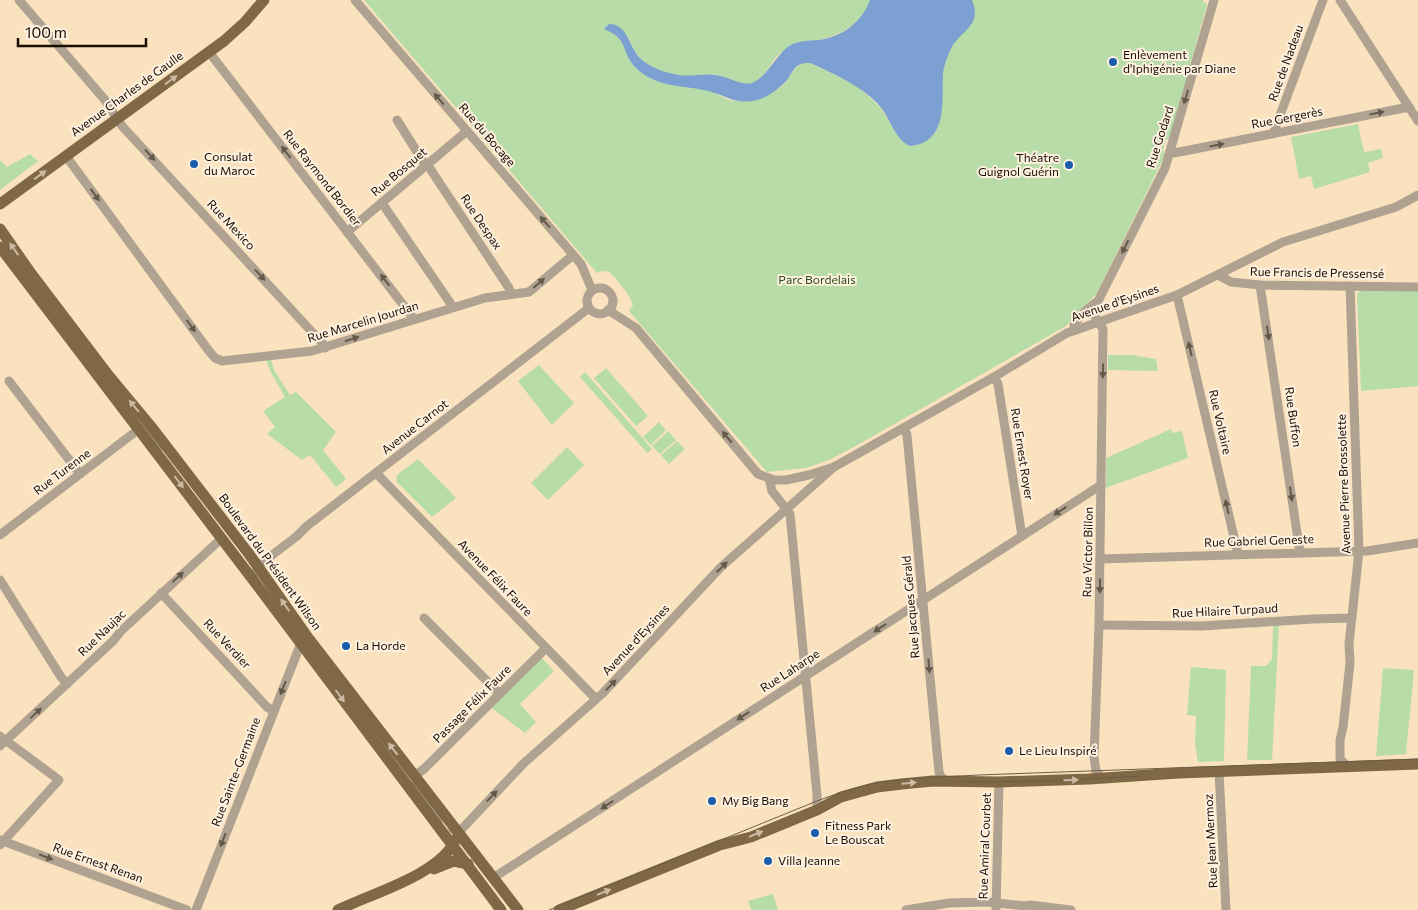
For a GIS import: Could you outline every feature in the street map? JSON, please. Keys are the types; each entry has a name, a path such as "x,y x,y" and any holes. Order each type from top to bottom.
{"main road":[{"name":"Avenue Charles de Gaulle","path":"0,204 235,32 264,0"},
{"name":"Boulevard du Président Wilson","path":"0,229 103,368 258,566 306,635 518,910"},
{"name":"Boulevard du Président Wilson","path":"0,247 253,579 501,910"},
{"path":"559,910 720,845 743,840 816,810 841,797 870,789 914,782 1103,779 1220,771 1418,764"},
{"path":"421,874 444,856 453,846 459,832"},
{"path":"338,910 454,861 464,862 472,866 482,875 510,910"}],"street":[{"name":"Rue Mexico","path":"20,0 105,100 122,126 318,338 325,348"},
{"name":"Rue du Bocage","path":"355,0 573,254 584,270 592,290"},
{"name":"Rue Godard","path":"1098,301 1165,168 1214,0"},
{"name":"Rue de Nadeau","path":"1273,134 1323,0"},
{"path":"1340,0 1418,121"},
{"name":"Rue Raymond Bordier","path":"209,52 414,320"},
{"name":"Rue Gergerès","path":"1170,152 1174,153 1410,108"},
{"name":"Rue Despax","path":"397,120 510,288 511,294"},
{"name":"Rue Bosquet","path":"347,232 467,131"},
{"name":"Rue Marcelin Jourdan","path":"66,156 215,358 222,361 292,354 325,348 492,296 529,292 573,254"},
{"name":"Avenue d'Eysines","path":"769,478 786,480 834,467 994,377 1060,337 1177,295 1283,242 1396,207 1418,195"},
{"path":"382,202 453,307"},
{"name":"Rue Francis de Pressensé","path":"1218,275 1231,282 1260,285 1418,287"},
{"name":"Rue Buffon","path":"1260,285 1300,553"},
{"name":"Avenue Pierre Brossolette","path":"1347,766 1340,760 1340,740 1350,663 1349,644 1359,551 1350,286"},
{"path":"600,288 610,293 612,300 608,310 600,314 589,308 587,300 592,290 600,288"},
{"name":"Rue Voltaire","path":"1177,295 1238,554"},
{"path":"1076,330 1074,325 1076,321 1098,301"},
{"name":"Rue Victor Billon","path":"1098,301 1093,311 1103,329 1099,625 1094,757 1096,771 1103,779"},
{"name":"Avenue Carnot","path":"258,566 589,308"},
{"path":"608,310 636,328 758,474 769,478 772,491 790,514 806,676 816,810"},
{"name":"Rue Ernest Royer","path":"994,377 998,384 1022,536"},
{"path":"9,381 80,474"},
{"name":"Rue Jacques Gérald","path":"904,428 907,435 939,774 947,781"},
{"path":"139,429 154,439 192,480"},
{"name":"Rue Turenne","path":"0,535 139,429"},
{"name":"Avenue d'Eysines","path":"459,832 524,763 596,700 721,567 834,467"},
{"name":"Avenue Félix Faure","path":"376,473 596,700"},
{"name":"Rue Laharpe","path":"493,878 1101,485"},
{"name":"Rue Naujac","path":"2,741 67,684 161,593 222,538"},
{"name":"Rue Gabriel Geneste","path":"1100,558 1359,551 1418,543"},
{"path":"253,579 258,566"},
{"path":"0,580 67,684"},
{"path":"0,600 8,593"},
{"name":"Rue Verdier","path":"161,593 267,707 274,711"},
{"path":"424,618 500,693"},
{"name":"Rue Hilaire Turpaud","path":"1099,625 1202,626 1313,618 1352,618"},
{"name":"Rue Sainte-Germaine","path":"196,910 301,643"},
{"name":"Passage Félix Faure","path":"414,776 424,769 546,648"},
{"path":"1,842 59,780 2,741"},
{"path":"394,766 421,794 444,823 459,832"},
{"name":"Rue Jean Mermoz","path":"1220,771 1226,910"},
{"name":"Rue Amiral Courbet","path":"996,907 999,782"},
{"name":"Rue Ernest Renan","path":"1,842 187,910"},
{"path":"906,910 949,903 996,907 1030,905 1071,910"}],"green space":[{"name":"Parc Bordelais","path":"364,0 870,0 865,11 852,26 835,35 786,49 777,56 759,79 751,83 741,83 714,74 682,77 668,73 646,63 636,52 626,34 613,33 621,41 634,66 646,76 664,83 710,91 732,101 743,100 776,90 785,83 795,69 810,63 852,83 864,92 881,108 894,130 925,141 934,134 942,107 945,61 974,4 972,0 1203,0 1207,4 1170,138 1166,140 1163,151 1165,155 1097,293 1066,326 829,460 806,468 767,472 629,311 633,305 632,301 615,278 608,271 597,273"},
{"path":"1358,124 1364,152 1381,149 1383,158 1368,163 1370,172 1314,189 1311,176 1299,179 1291,137"},
{"path":"30,154 38,161 0,190 0,160 7,167"},
{"path":"1362,289 1418,290 1418,386 1361,391 1357,294"},
{"path":"1108,355 1132,355 1156,359 1158,371 1108,370"},
{"path":"271,359 274,370 290,395 296,392 336,432 323,450 346,479 336,487 310,455 302,460 267,434 275,427 263,411 285,397 266,360"},
{"path":"539,365 574,403 552,425 518,381"},
{"path":"606,368 648,416 636,426 594,378"},
{"path":"585,372 652,449 647,453 580,377"},
{"path":"659,422 666,430 651,445 643,437"},
{"path":"1171,429 1172,433 1182,431 1188,458 1106,488 1106,458"},
{"path":"668,431 676,440 660,454 652,446"},
{"path":"677,441 685,449 669,464 661,455"},
{"path":"567,447 584,465 548,500 531,483"},
{"path":"418,459 456,498 432,517 396,481 397,475"},
{"path":"1253,624 1279,624 1272,760 1247,760 1251,666 1266,666 1272,659 1273,626 1253,628"},
{"path":"541,657 554,671 520,704 536,722 525,733 489,706"},
{"path":"1191,667 1226,670 1224,761 1198,762 1195,744 1196,716 1187,715"},
{"path":"1383,668 1414,670 1406,754 1376,756"},
{"path":"773,894 778,910 751,910 748,901"}],"water":[{"path":"870,0 972,0 975,9 973,22 955,43 945,64 942,108 937,129 931,137 922,143 910,146 904,142 881,108 870,96 845,80 810,63 803,63 797,66 776,91 757,100 746,102 730,99 708,91 653,80 637,69 632,63 618,37 604,29 609,24 620,28 628,37 640,58 647,64 661,70 689,76 715,75 748,84 762,76 789,46 800,42 828,38 843,32 862,15"}],"tram line":[{"path":"549,910 817,801 876,783 914,778 979,775 1418,759"},
{"path":"963,782 1049,781 1141,776"}],"place":[{"name":"Enlèvement d'Iphigénie par Diane","path":"1113,62"},
{"name":"Consulat du Maroc","path":"194,164"},
{"name":"Théatre Guignol Guérin","path":"1069,165"},
{"name":"La Horde","path":"346,646"},
{"name":"Le Lieu Inspiré","path":"1009,751"},
{"name":"My Big Bang","path":"712,801"},
{"name":"Fitness Park Le Bouscat","path":"815,833"},
{"name":"Villa Jeanne","path":"768,861"}]}
